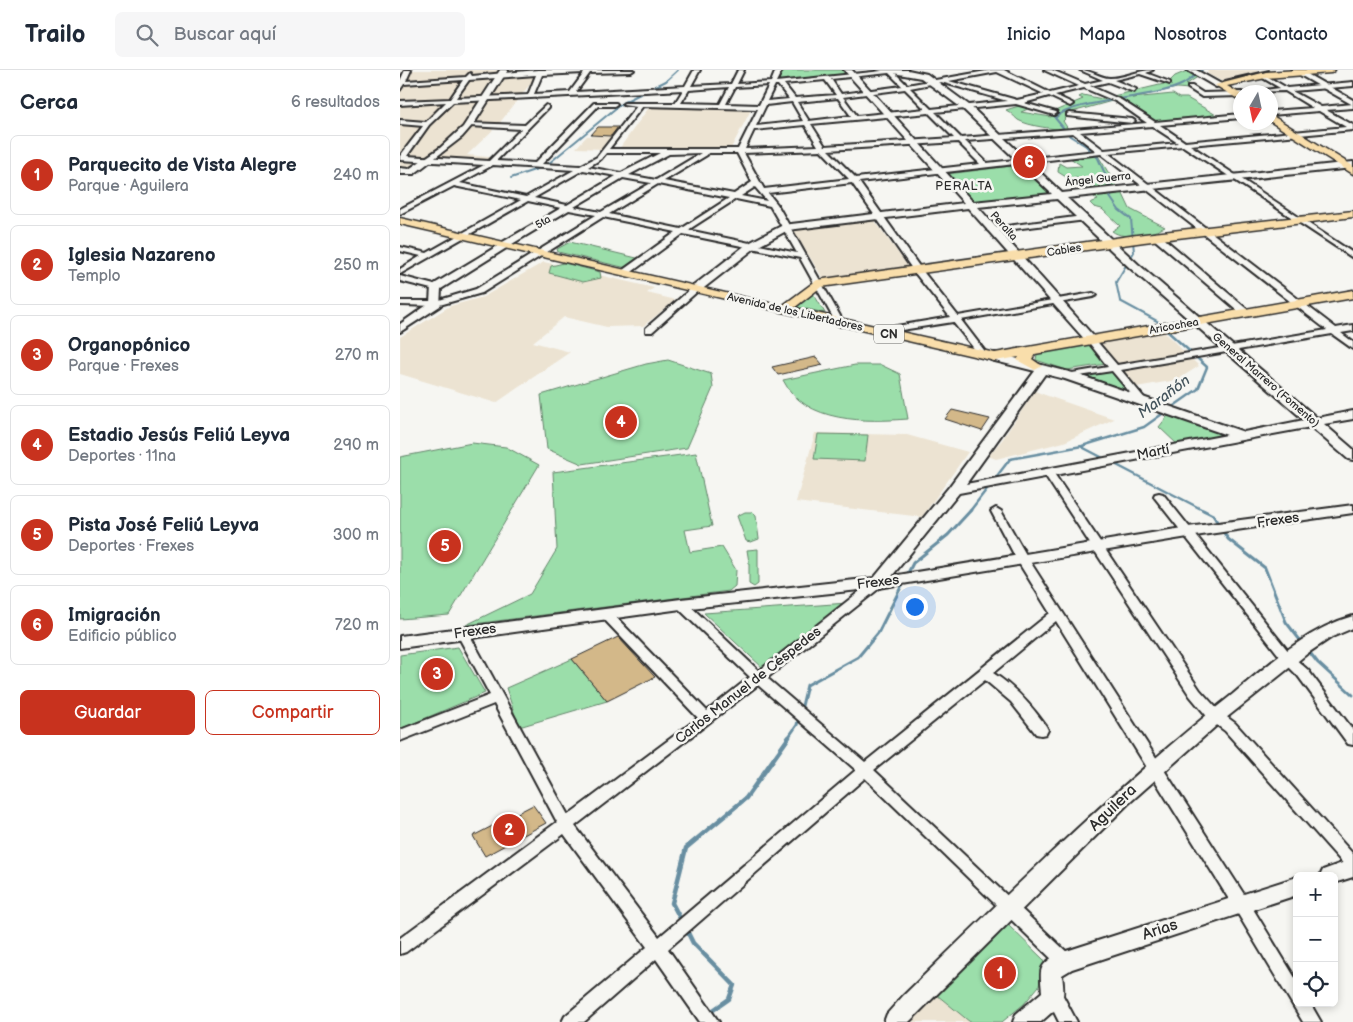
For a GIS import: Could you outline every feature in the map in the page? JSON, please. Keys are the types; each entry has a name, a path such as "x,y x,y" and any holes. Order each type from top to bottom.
{"main road":[{"path":"1219,85 1297,71 1331,70"},
{"path":"1219,85 1233,92"},
{"path":"1278,123 1350,167"},
{"name":"Avenida de los Libertadores","path":"400,214 464,236 989,356"},
{"name":"Cables","path":"817,284 1016,257 1117,246 1157,236 1353,214"},
{"path":"784,310 817,284"},
{"name":"Aricochea","path":"989,356 1180,325 1353,294"},
{"path":"952,348 965,346 971,338"},
{"path":"1031,350 1024,360 1039,367"}],"street":[{"path":"401,84 408,70"},
{"path":"401,158 427,124 452,100 474,70"},
{"path":"677,106 697,70"},
{"path":"722,106 741,70"},
{"path":"740,152 762,105 776,83 779,70"},
{"path":"880,70 896,70 1054,113"},
{"path":"400,103 734,86 896,70"},
{"path":"896,70 906,86 985,165"},
{"path":"626,104 677,106 762,105 871,93 931,79 999,70 1070,104"},
{"path":"1047,70 1119,101 1353,256"},
{"path":"1083,70 1134,90"},
{"path":"751,128 1019,102 1085,87 1137,71 1150,70"},
{"path":"1191,70 1219,85"},
{"path":"572,94 588,71"},
{"path":"1137,71 1168,83"},
{"path":"1297,71 1353,104"},
{"path":"530,97 540,72"},
{"path":"401,84 502,73 631,72"},
{"path":"400,171 411,172 430,160 470,124 482,99 502,73"},
{"name":"Peralta","path":"851,73 891,115 991,230 1091,340 1141,400"},
{"path":"947,74 954,77"},
{"path":"1263,76 1353,128"},
{"path":"827,78 855,118"},
{"path":"931,79 966,107 1057,196 1117,246"},
{"path":"625,92 628,83"},
{"path":"776,83 794,101 822,147 854,180 918,271 971,338 989,356"},
{"path":"1278,90 1353,84"},
{"path":"1190,87 1202,95 1233,95"},
{"path":"537,165 596,104 614,104"},
{"path":"1278,112 1353,104"},
{"path":"400,272 598,158 641,105"},
{"path":"400,214 490,164 546,107"},
{"path":"1069,115 1154,124"},
{"path":"605,151 667,153 740,152 995,137 1233,117"},
{"path":"400,122 427,124"},
{"path":"470,124 525,127"},
{"path":"764,191 1081,154 1353,128"},
{"path":"1075,131 1353,346"},
{"path":"740,152 756,183 773,204 840,323"},
{"name":"5ta","path":"435,288 621,176 667,153"},
{"path":"400,328 436,304 479,291 654,182 707,153"},
{"path":"401,158 582,168 732,198 773,204"},
{"name":"Ángel Guerra","path":"786,227 1116,189 1350,167"},
{"path":"626,272 682,231 756,183"},
{"path":"455,184 801,256"},
{"path":"991,230 1082,218"},
{"path":"649,330 696,288 752,246 786,227"},
{"path":"1157,236 1246,313"},
{"name":"General Marrero (Fomento)","path":"1117,246 1133,265 1353,456"},
{"path":"400,249 429,256"},
{"path":"400,278 435,288 436,304"},
{"path":"879,332 1093,295"},
{"path":"400,303 436,304"},
{"path":"1069,376 1353,328"},
{"name":"Avenida de los Libertadores","path":"989,356 1069,376 1242,435"},
{"name":"Carlos Manuel de Céspedes","path":"400,947 566,825 885,582 967,472 1039,367"},
{"name":"Martí","path":"954,490 1353,415"},
{"path":"967,472 979,485"},
{"path":"1048,472 1097,548 1196,693 1215,716 1230,727 1353,864"},
{"path":"1159,496 1188,532 1299,652 1303,673 1353,740"},
{"name":"Frexes","path":"400,642 462,632 681,604 885,582 1188,532 1353,509"},
{"path":"996,511 1023,560 1241,904 1293,990"},
{"path":"681,604 759,678 865,770 1065,961 1051,971 1054,996 1068,1022"},
{"path":"606,614 706,718"},
{"path":"571,1022 676,934 865,770 1057,614"},
{"name":"Aguilera","path":"895,1022 911,1003 1154,768 1215,716 1326,632 1353,622"},
{"path":"462,632 566,825 710,1022"},
{"path":"984,673 1002,684 1023,703 1041,730"},
{"path":"400,736 496,698"},
{"path":"1338,873 1353,868"},
{"name":"Arias","path":"1065,961 1293,887"},
{"path":"1024,1022 1054,996"},
{"path":"1303,1007 1312,1022"}],"shaded area":[{"path":"408,70 504,70 470,124 411,172 400,171 400,88"},
{"path":"511,70 541,70 498,125 467,155 499,158 490,164 433,160 473,124"},
{"path":"1207,70 1315,70 1263,74 1223,82 1208,74"},
{"path":"650,106 751,110 730,150 619,149"},
{"path":"587,136 614,136 604,149 576,148"},
{"path":"874,220 910,269 824,280 793,230"},
{"path":"544,262 654,288 647,293 676,300 643,326 607,327 564,317 533,342 570,352 496,403 400,374 400,337 450,306 483,297"},
{"path":"1165,333 1199,366 1177,380 1136,387 1096,343"},
{"path":"1035,391 1114,419 1064,442 996,459 988,456 1002,440"},
{"path":"815,433 907,435 968,452 922,517 796,502"},
{"path":"937,995 970,1022 912,1022"}],"green space":[{"path":"784,70 844,70 848,75 778,82"},
{"path":"1187,71 1199,76 1187,84 1189,89 1177,88 1132,98 1173,94 1179,98 1187,98 1218,116 1156,121 1122,99 1113,96 1168,83 1175,76"},
{"path":"1083,95 1112,101 1072,112 1063,121 1068,129 1028,124 1018,120 1006,110 1022,105 1018,103 1035,106 1021,112 1051,117 1055,111 1083,99 1079,97"},
{"path":"1097,154 1116,185 1080,188 1080,183 1084,179 1066,177 1058,172 1059,163 1066,167 1082,166 1070,158 1071,156"},
{"path":"1020,165 1051,195 974,204 947,174"},
{"path":"1121,190 1130,209 1165,227 1146,234 1131,236 1124,236 1112,231 1120,226 1102,209 1094,207 1090,203 1098,200 1090,194"},
{"path":"570,242 645,260 631,269 558,252 557,249"},
{"path":"564,263 600,272 601,278 583,282 549,273 551,266"},
{"path":"813,293 825,313 797,307"},
{"path":"1088,344 1106,364 1067,370 1036,360 1037,354"},
{"path":"668,360 711,374 713,388 687,448 582,464 547,449 541,395 646,364"},
{"path":"855,365 881,365 900,374 908,419 856,420 821,412 806,405 793,394 783,380"},
{"path":"1114,371 1129,391 1086,376"},
{"path":"1170,413 1231,434 1179,446 1159,427"},
{"path":"818,434 868,435 865,461 814,459"},
{"path":"472,443 506,447 539,465 449,615 400,619 400,457"},
{"path":"696,453 712,526 685,530 690,552 722,547 736,570 735,586 729,591 466,625 530,594 557,549 553,472"},
{"path":"745,512 752,512 756,516 759,539 751,542 746,541 737,516"},
{"path":"758,549 758,584 754,587 749,584 747,550"},
{"path":"848,603 764,669 704,613"},
{"path":"458,647 485,693 400,729 400,655"},
{"path":"572,659 607,701 519,727 506,688"},
{"path":"1006,923 1044,960 1039,986 1024,1004 1002,1022 970,1022 937,995"}],"building":[{"path":"598,127 618,127 611,136 591,135"},
{"path":"816,357 823,365 778,375 772,367"},
{"path":"952,410 990,419 982,431 945,419"},
{"path":"618,637 655,677 607,701 572,659"},
{"path":"533,805 546,823 485,856 473,836"}],"waterway":[{"path":"548,164 622,103 666,81 678,70"},
{"name":"Marañón","path":"1167,330 1157,321 1120,301 1116,282 1134,252 1131,219 1119,210 1110,197 1113,192 1098,158 1086,146 1070,136 1055,118 1079,107 1170,89 1183,84 1202,70"},
{"path":"511,178 543,167"},
{"name":"Marañón","path":"1165,329 1207,367 1198,389 1171,408"},
{"path":"970,511 1010,459 1082,446 1144,427 1165,412"},
{"name":"Marañón","path":"1082,447 1205,511"},
{"path":"801,710 807,685 858,657 878,633 913,563 948,535 971,510"},
{"name":"Marañón","path":"1205,511 1213,515 1219,525"},
{"name":"Marañón","path":"1222,530 1228,539 1265,568 1286,622 1303,644"},
{"name":"Marañón","path":"1307,649 1318,663 1353,695"},
{"path":"788,738 797,725 799,716"},
{"path":"682,922 672,903 686,848 746,798 789,737"},
{"path":"686,929 693,943 734,985 729,999 709,1013"}],"railway":[{"path":"1225,80 1269,70"}],"place":[{"name":"Imigración","path":"1029,162"},
{"name":"Estadio Jesús Feliú Leyva","path":"621,422"},
{"name":"Pista José Feliú Leyva","path":"445,546"},
{"name":"Organopónico","path":"437,674"},
{"name":"Iglesia Nazareno","path":"509,830"},
{"name":"Parquecito de Vista Alegre","path":"1000,973"}],"district":[{"name":"PERALTA","path":"964,186"}]}
